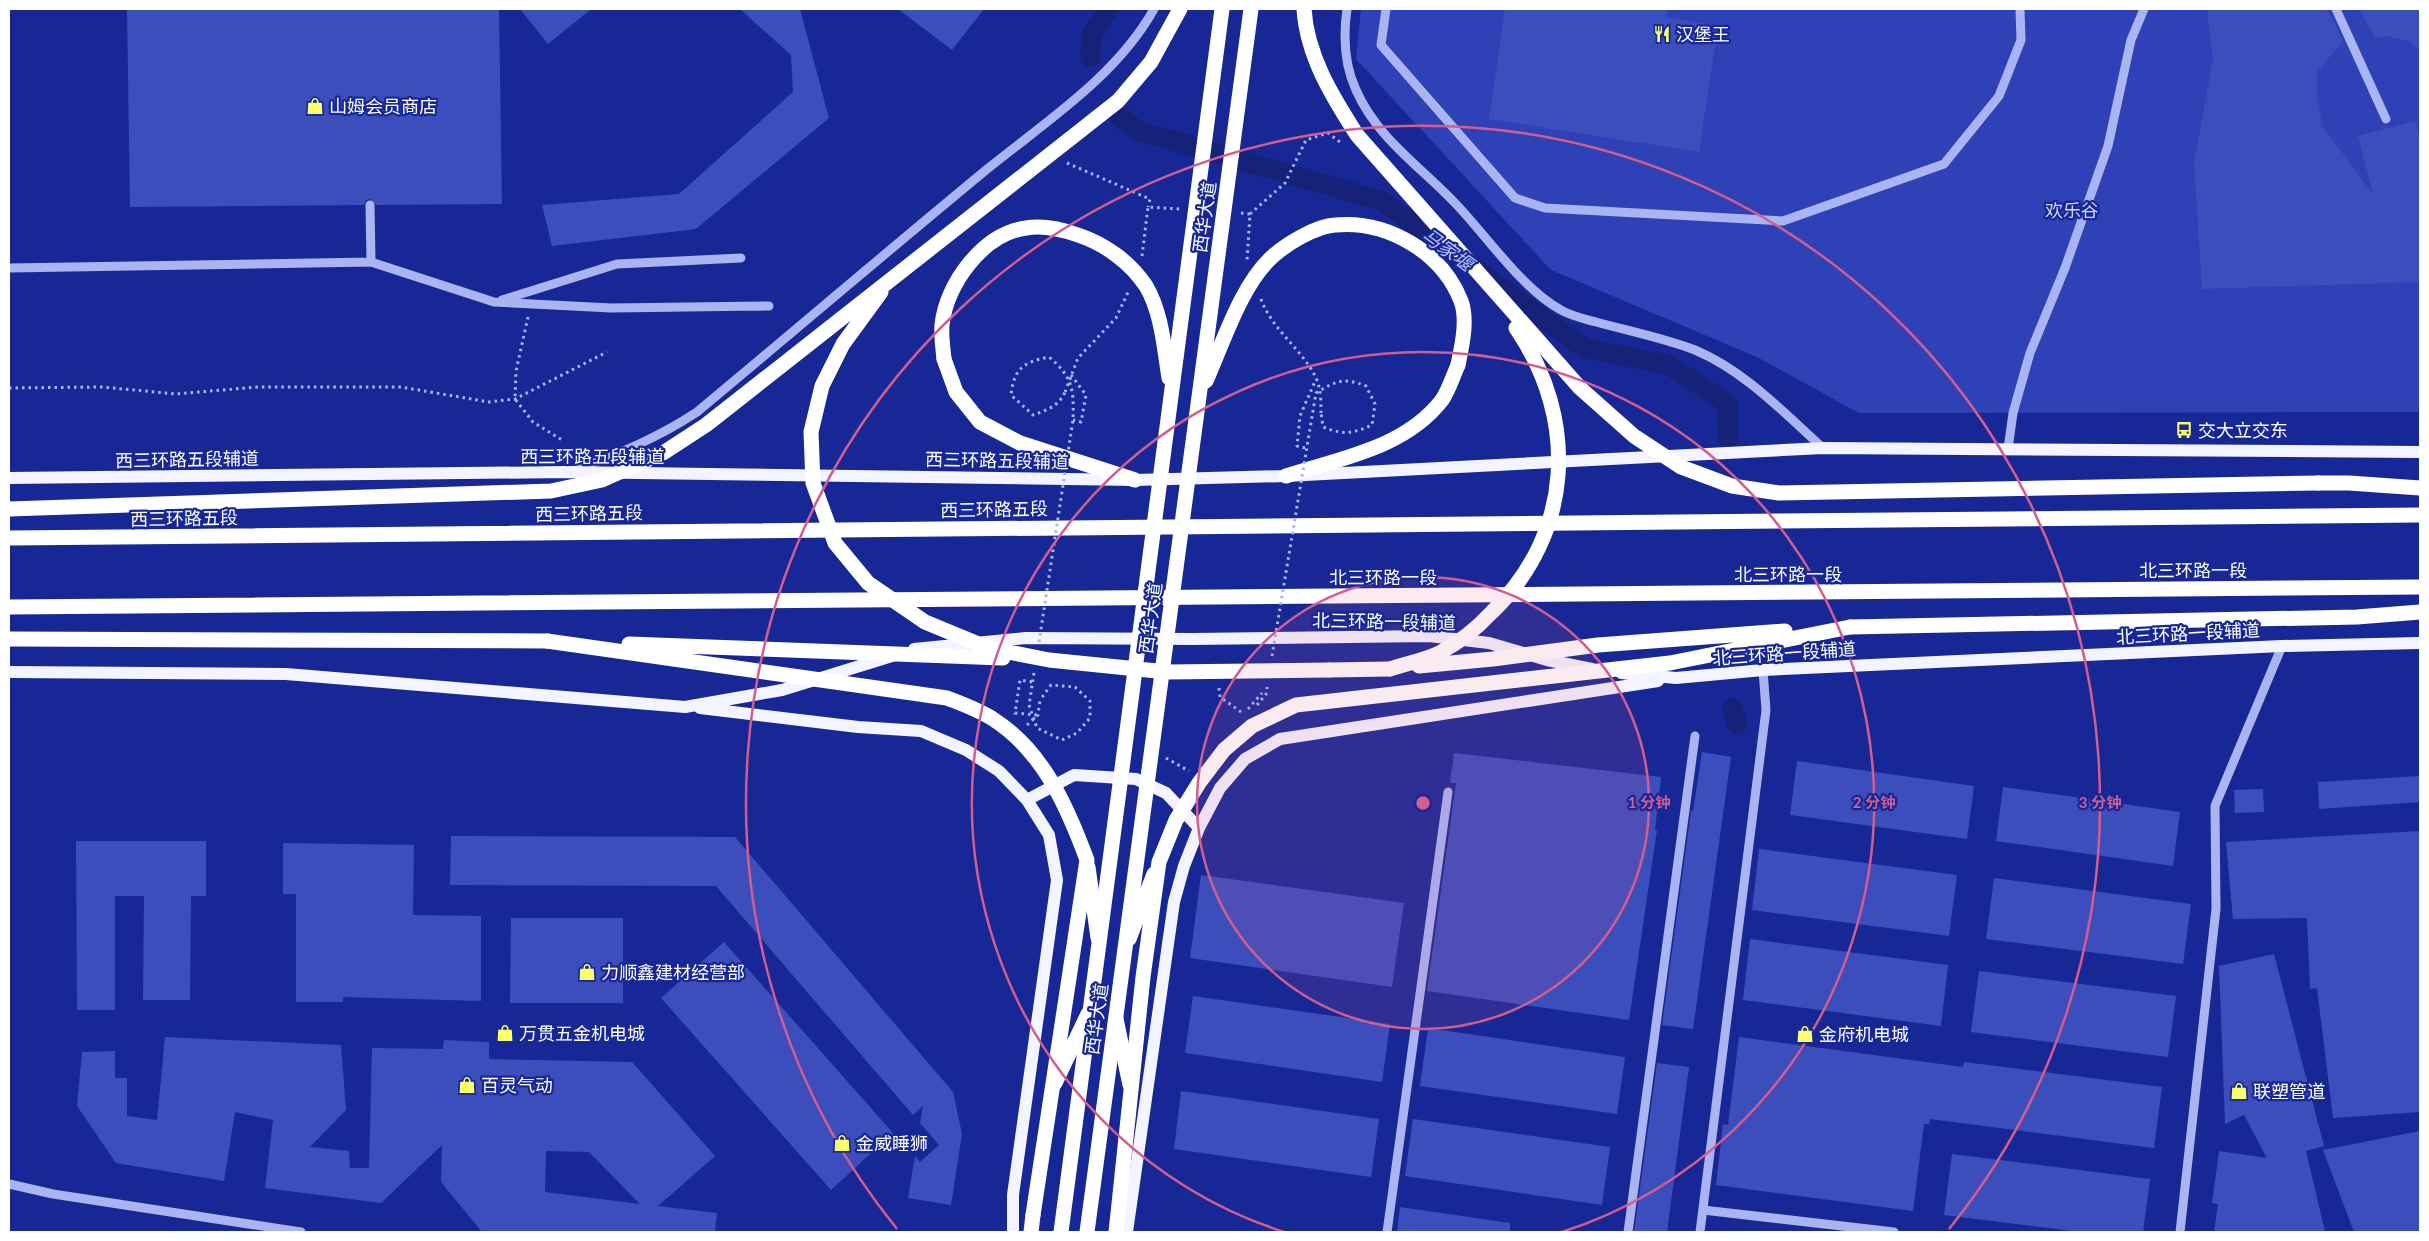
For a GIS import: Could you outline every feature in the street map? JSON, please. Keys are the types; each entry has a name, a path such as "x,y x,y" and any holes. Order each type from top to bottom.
{"highway":[{"path":"9,509 551,490 602,480 664,453 706,425 892,276 1118,101 1151,62 1180,9"},
{"name":"西华大道","path":"1061,1232 1222,9"},
{"name":"西华大道","path":"1087,1232 1251,9"},
{"path":"1304,9 1310,47 1331,94 1357,135 1580,388 1634,436 1681,467 1732,486 1779,493 1835,494 2318,483 2349,483 2420,488"},
{"path":"1199,399 1244,294 1271,258 1300,237 1334,224 1368,226 1400,236 1428,254 1448,277 1461,302 1464,333 1458,365 1443,398 1412,428 1389,443 1286,476"},
{"path":"1134,480 1020,443 980,422 956,392 944,359 942,325 953,289 971,259 996,239 1025,228 1059,228 1092,240 1122,259 1146,287 1158,316 1172,393"},
{"path":"1390,668 1441,652 1479,626 1503,602 1526,574 1543,543 1555,505 1559,470 1557,421 1546,388 1529,347 1476,269"},
{"path":"892,276 843,344 822,386 811,432 813,483 835,543 868,583 925,622 988,648 1049,660"},
{"name":"西三环路五段","path":"9,538 2420,515"},
{"name":"北三环路一段","path":"9,607 2420,587"},
{"path":"9,639 547,641 1049,660 1167,672 1390,668 1493,659 1598,645 1850,627 2357,617 2420,612"},
{"path":"1124,952 1176,820 1200,783 1224,750 1252,726 1296,705 1670,663 1850,627"},
{"path":"547,641 947,698 992,718 1019,739 1046,770 1072,821 1087,860 1099,946"},
{"path":"1031,1232 1087,860"},
{"path":"1116,1232 1132,1096 1143,977 1159,862"},
{"path":"1052,1088 1091,1008"},
{"path":"1116,1016 1132,1096"}],"main road":[{"path":"1286,476 1823,448 2420,452"},
{"name":"西三环路五段辅道","path":"9,478 567,472 1134,480 1286,476"},
{"name":"北三环路一段辅道","path":"685,707 782,690 913,650 1026,638 1153,639 1429,636 1489,643 1547,660 1602,671 1676,678 1763,670 2282,646 2420,643"},
{"path":"9,672 286,674 685,707 858,727 921,731 966,750 999,770 1027,800 1048,835 1057,880 1013,1195 1013,1232"},
{"path":"1127,1232 1174,902 1184,866 1199,828 1220,788 1245,759 1280,739 1676,678"},
{"path":"1027,800 1074,775 1136,779 1166,793 1199,828"}],"street":[{"path":"567,472 632,449 665,433 697,412 987,170 1066,107 1128,47 1154,9"},
{"path":"1347,9 1343,34 1348,67 1356,91 1378,127 1403,156 1454,201 1532,289 1561,310 1694,350 1724,364 1756,388 1823,448"},
{"path":"1386,9 1381,45 1515,198 1545,208 1783,220 1944,164 1999,96 2021,40 2020,9"},
{"path":"2008,450 2013,413 2030,353 2066,268 2108,146 2131,40 2144,9"},
{"path":"2336,9 2386,120"},
{"path":"370,205 371,262"},
{"path":"494,302 617,264 741,258"},
{"path":"9,268 371,262 494,302 611,308 769,306"},
{"path":"2180,1232 2216,909 2215,806 2282,646"},
{"path":"1700,1232 1766,710 1763,670"},
{"path":"1628,1232 1695,736"},
{"path":"1387,1232 1448,792"},
{"path":"9,1184 53,1194 301,1232"},
{"path":"1703,1210 1894,1232"}],"path":[{"path":"1250,214 1285,183 1306,140 1328,133 1343,144"},
{"path":"1060,168 1068,163 1150,199 1148,207"},
{"path":"532,304 519,356 514,399 533,422 562,440"},
{"path":"9,388 102,388 176,394 257,387 400,387 489,402 514,399 607,352"},
{"path":"1038,643 1073,420 1074,393 1064,369 1049,357 1030,361 1013,378 1011,395 1033,415 1050,409 1062,400 1065,392"},
{"path":"1071,375 1086,395 1081,422 1073,420"},
{"path":"1305,448 1297,446 1300,416 1316,378"},
{"path":"1272,658 1305,448 1316,394 1332,383 1348,379 1366,386 1375,404 1372,426 1353,434 1336,432 1323,427 1321,413"},
{"path":"1034,672 1029,705 1037,728 1062,740 1077,733 1090,718 1090,701 1075,687 1051,685 1040,700"},
{"path":"1262,692 1265,678"},
{"path":"1032,682 1020,680 1015,713 1038,715"},
{"path":"1218,681 1220,697 1239,713 1254,709 1266,693 1268,685"}],"green space":[{"name":"欢乐谷","path":"1361,9 2420,9 2420,412 1859,413 1757,357 1551,270 1356,59"}],"building":[{"name":"山姆会员商店","path":"127,9 499,9 502,204 376,205 370,199 366,200 364,205 130,207"},
{"path":"520,9 591,9 548,44"},
{"path":"740,9 800,9 829,118 696,229 552,246 542,205 679,194 793,92 791,55"},
{"path":"898,9 984,9 952,50"},
{"path":"1505,9 1667,9 1666,17 1718,26 1699,152 1489,119"},
{"path":"2207,9 2327,9 2343,41 2317,72 2317,96 2323,127 2373,194 2358,136 2415,121 2420,137 2420,282 2202,289 2194,163 2213,59"},
{"path":"2359,9 2420,9 2420,50 2409,41 2386,36 2375,38"},
{"path":"1702,752 1731,757 1693,1029 1662,1025 1691,811 1693,811"},
{"path":"1454,753 1661,777 1655,830 1657,830 1629,1020 1427,991 1456,783 1450,783"},
{"path":"1797,761 1974,786 1967,839 1790,815"},
{"path":"2420,776 2420,802 2319,809 2318,782"},
{"path":"2003,787 2180,812 2173,866 1996,841"},
{"path":"2263,789 2264,812 2235,813 2234,790"},
{"path":"2420,831 2420,1112 2333,1118 2317,988 2310,989 2307,918 2233,919 2226,842"},
{"path":"451,836 735,837 953,1092 962,1134 951,1205 908,1198 915,1156 920,1162 939,1145 920,1123 923,1106 913,1115 716,886 450,885"},
{"path":"76,841 206,841 206,896 191,896 190,1000 143,1000 144,896 115,896 115,1010 77,1010"},
{"path":"283,843 414,845 413,915 481,916 481,1001 343,997 343,1002 296,1002 296,894 283,894"},
{"path":"1759,849 1957,875 1949,936 1752,910"},
{"path":"1201,875 1404,903 1392,987 1190,958"},
{"path":"1994,878 2191,904 2183,964 1986,939"},
{"path":"511,918 623,918 623,1003 510,1003"},
{"path":"1750,939 1948,965 1941,1026 1743,1000"},
{"path":"724,942 893,1133 831,1190 661,998"},
{"path":"2274,954 2324,1146 2306,1151 2325,1232 2214,1232 2218,1204 2212,1203 2219,1151 2267,1158 2244,1115 2225,1124 2219,966"},
{"path":"1979,971 2176,996 2168,1057 1971,1032"},
{"path":"1193,996 1390,1024 1382,1082 1185,1053"},
{"path":"1428,1028 1625,1057 1617,1114 1420,1086"},
{"path":"165,1037 341,1045 346,1110 310,1147 349,1151 350,1168 369,1168 372,1048 443,1049 444,1040 489,1042 489,1059 632,1062 715,1156 658,1206 717,1213 715,1232 482,1232 441,1182 442,1145 381,1203 265,1188 273,1120 235,1112 224,1181 116,1163 77,1106 82,1052 115,1051 115,1078 127,1078 127,1116 157,1120","holes":["546,1151 589,1152 640,1204 545,1192"]},
{"path":"1739,1037 1963,1067 1964,1062 2162,1087 2154,1148 1930,1119 1929,1124 1924,1124 1913,1211 1716,1185 1723,1124 1728,1125"},
{"path":"1657,1063 1689,1067 1667,1232 1634,1232"},
{"path":"1181,1091 1379,1119 1371,1177 1174,1149"},
{"path":"1413,1119 1610,1147 1602,1205 1405,1176"},
{"path":"2420,1131 2420,1230 2414,1232 2354,1232 2323,1150"},
{"path":"1952,1154 2150,1179 2143,1232 2080,1232 1944,1215"},
{"path":"1400,1207 1510,1223 1510,1232 1397,1232"}],"waterway":[{"name":"马家堰","path":"1090,57 1092,34 1110,9"},
{"name":"马家堰","path":"1118,115 1136,130 1382,201 1584,348 1669,365 1727,403 1728,439"},
{"name":"马家堰","path":"1732,707 1737,724"}],"place":[{"name":"汉堡王","path":"1662,34"},
{"name":"山姆会员商店","path":"315,106"},
{"name":"交大立交东","path":"2184,430"},
{"name":"力顺鑫建材经营部","path":"587,972"},
{"name":"万贯五金机电城","path":"505,1033"},
{"name":"金府机电城","path":"1805,1034"},
{"name":"百灵气动","path":"467,1085"},
{"name":"联塑管道","path":"2239,1091"},
{"name":"金威睡狮","path":"842,1143"}]}
